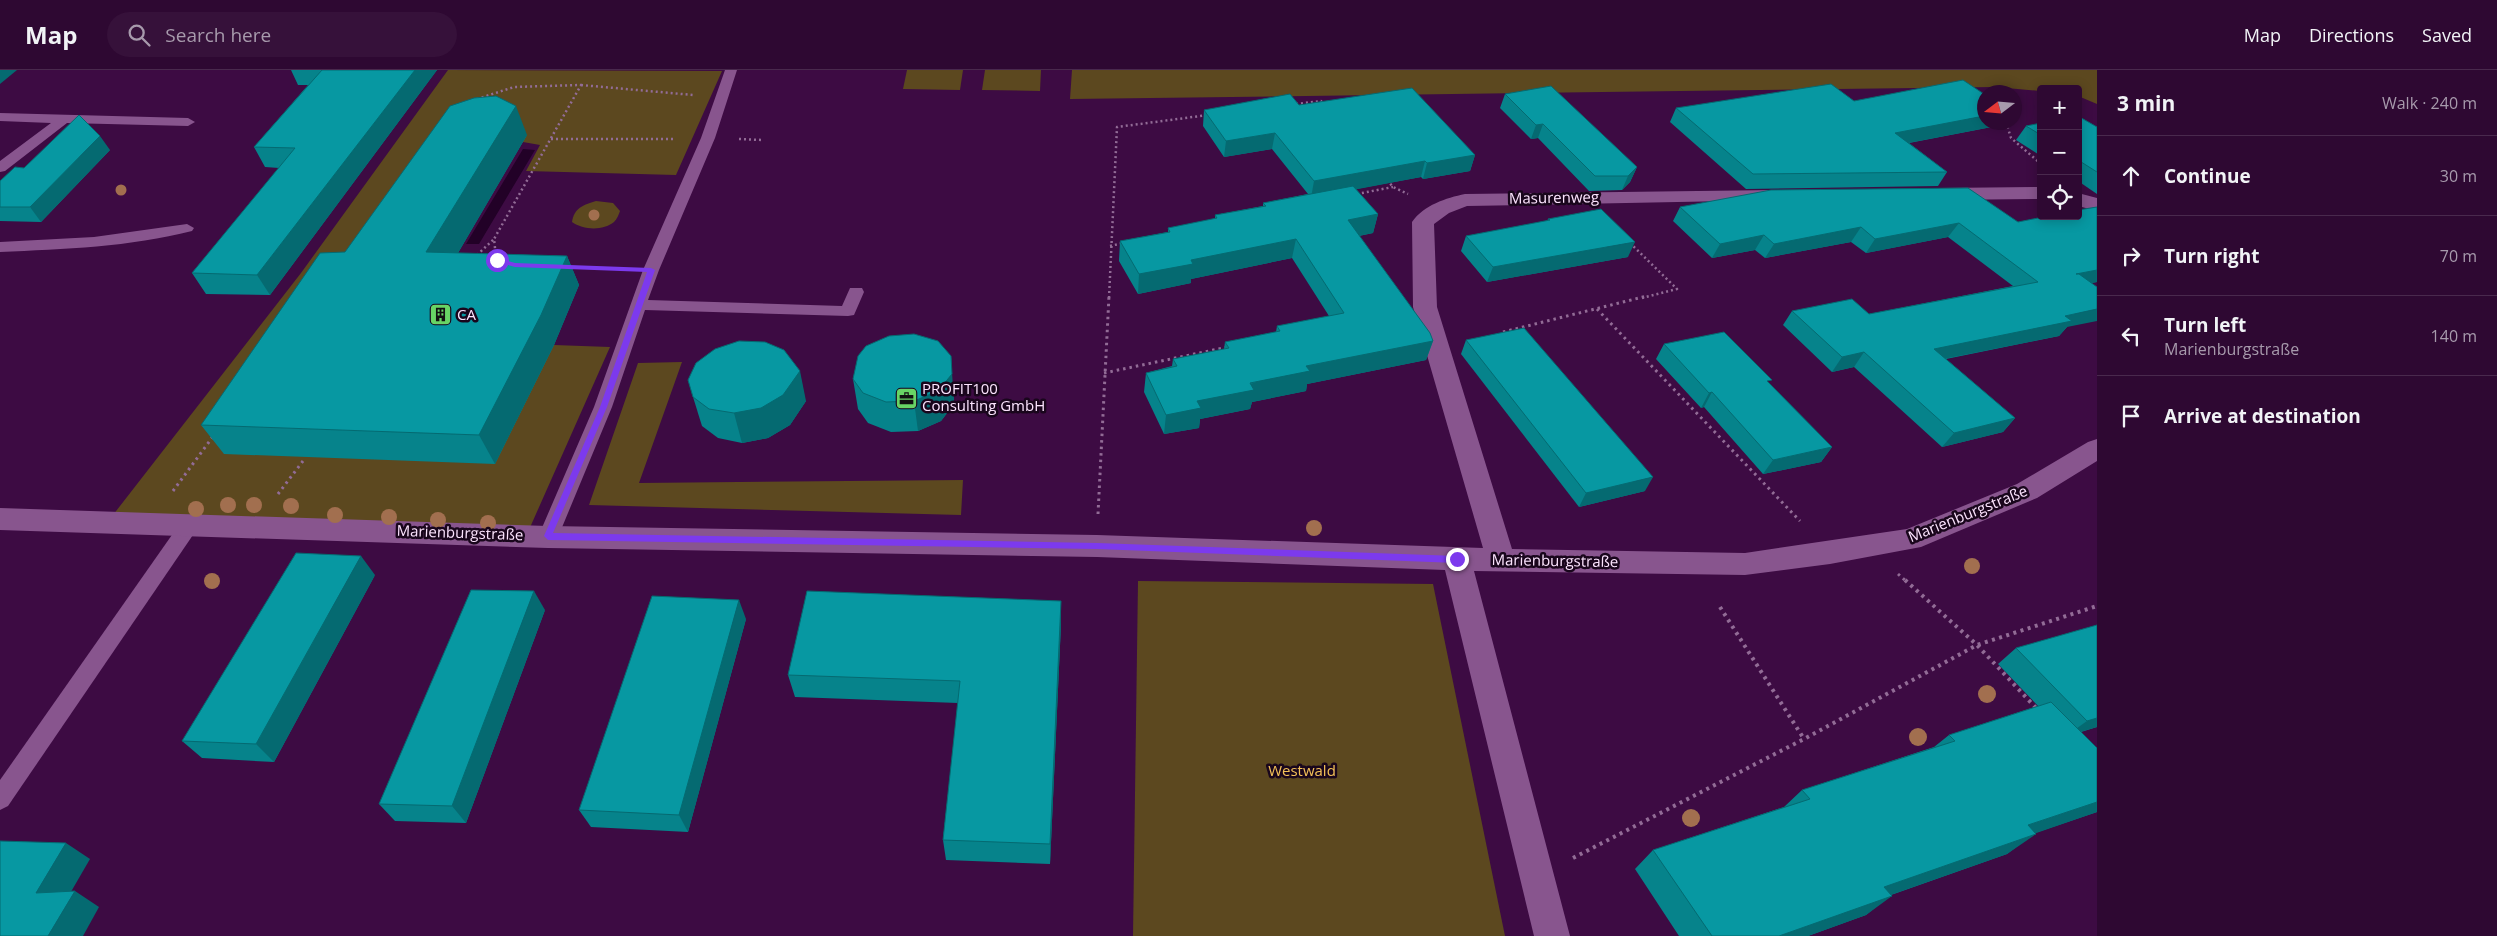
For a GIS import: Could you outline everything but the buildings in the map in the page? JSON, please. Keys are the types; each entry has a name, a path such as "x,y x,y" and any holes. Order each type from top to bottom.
{"street":[{"path":"1922,194 2037,193"},
{"name":"Masurenweg","path":"1501,560 1425,307 1423,222 1441,208 1465,200 1793,196"},
{"path":"2082,200 2097,205"},
{"name":"Marienburgstraße","path":"0,519 188,527 254,526 548,536 1097,546 1457,559 1745,564 1830,553 1911,539 2027,491 2097,449"},
{"path":"1457,559 1552,936"}],"lane":[{"path":"548,536 603,407 651,270 708,138 731,70"},
{"path":"0,117 188,122"},
{"path":"0,168 64,119"},
{"path":"0,247 80,245 140,238 187,228"},
{"path":"639,305 848,312 856,292"},
{"path":"0,799 188,527"}],"path":[{"path":"473,102 491,91 519,87 581,85 721,98"},
{"path":"473,258 494,239 581,85"},
{"path":"1292,105 1320,101 1327,108"},
{"path":"1097,546 1117,127 1214,115"},
{"path":"2008,130 2011,138 2037,161"},
{"path":"551,139 708,138"},
{"path":"1381,172 1393,187 1441,208"},
{"path":"1354,195 1393,187"},
{"path":"1495,334 1677,289 1585,198"},
{"path":"494,239 497,260"},
{"path":"1110,246 1129,242"},
{"path":"564,267 651,270"},
{"path":"1597,308 1830,553"},
{"path":"1104,373 1230,347"},
{"path":"148,525 216,432"},
{"path":"1867,547 1977,645 2044,716"},
{"path":"1536,876 1804,739 1977,645 2097,606"},
{"path":"1720,607 1804,739"}],"green space":[{"path":"448,70 722,71 676,175 526,171 540,145 523,142 362,282 554,345 610,347 528,532 113,515 301,273"},
{"path":"907,70 963,70 960,90 903,89"},
{"path":"985,70 1041,70 1040,91 982,90"},
{"path":"1072,70 2097,70 2097,104 2082,98 2082,85 2037,85 2037,91 2022,89 2022,85 1977,85 1977,87 1070,99"},
{"path":"596,201 613,203 620,211 614,222 604,227 587,228 572,222 577,210"},
{"path":"682,362 639,483 963,480 961,515 589,505 638,363"},
{"name":"Westwald","path":"1138,581 1433,584 1505,936 1133,936"}],"shaded area":[{"path":"523,149 535,150 479,244 466,244"}],"place":[{"name":"CA","path":"441,315"},
{"name":"PROFIT100 Consulting GmbH","path":"906,398"}],"route":[{"path":"497,260 515,265 651,270 603,407 548,536 1097,546 1457,559"}]}
